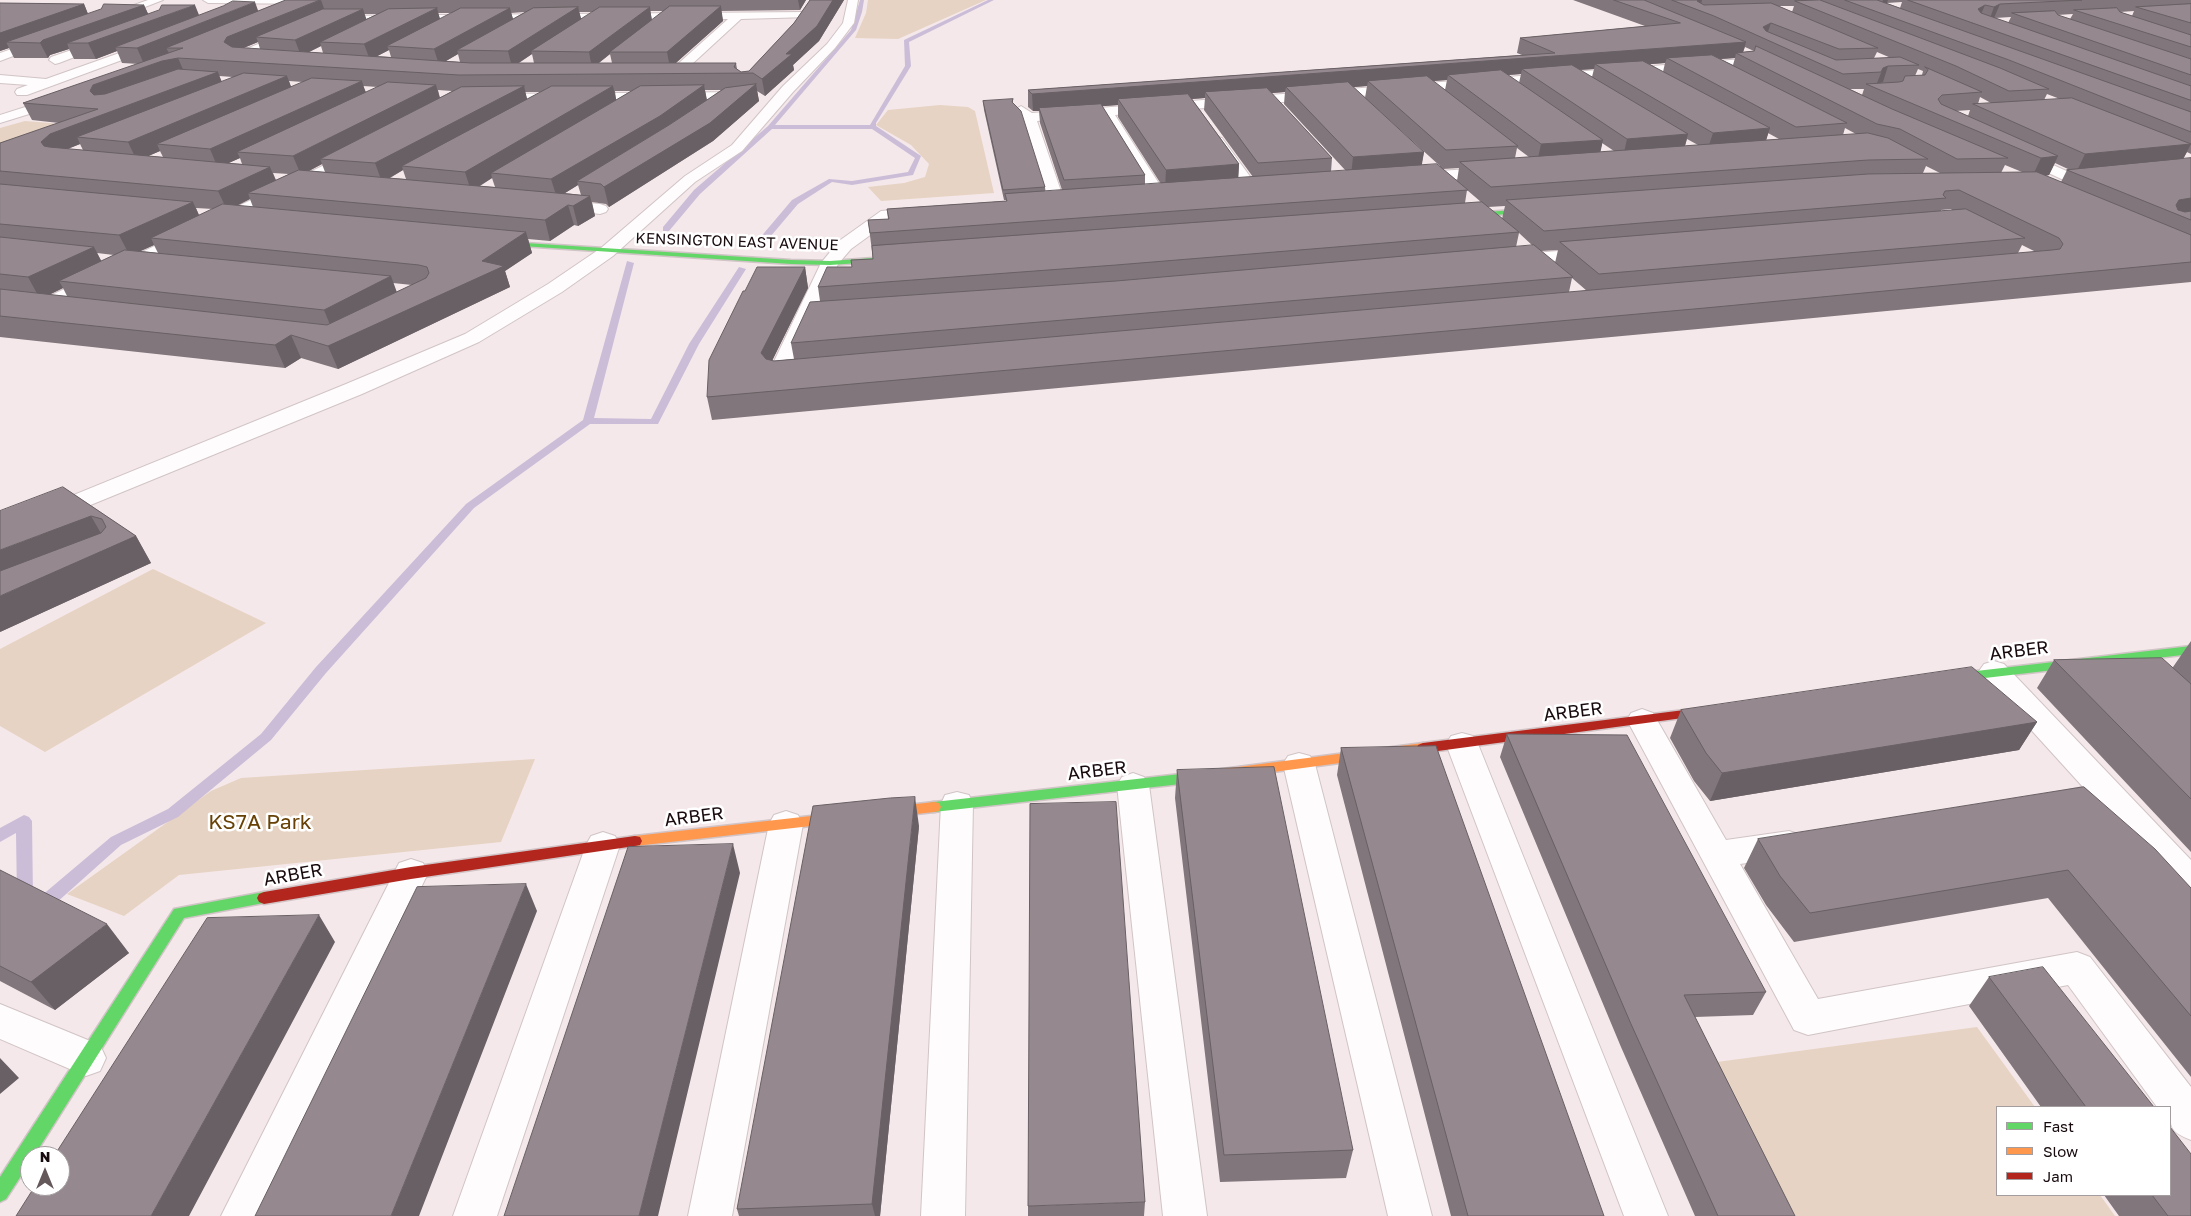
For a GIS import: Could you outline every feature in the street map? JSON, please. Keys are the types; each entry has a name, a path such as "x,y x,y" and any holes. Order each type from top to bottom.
{"street":[{"path":"100,18 119,14 158,0"},
{"path":"208,0 333,1"},
{"path":"268,60 238,57 326,19 738,16 803,19 812,0"},
{"path":"0,534 354,389 472,338 555,288 607,252 690,179 737,148 788,89 831,46 848,23 853,0"},
{"path":"286,13 314,1"},
{"path":"518,27 554,5"},
{"path":"119,14 148,15"},
{"path":"655,28 670,16"},
{"path":"694,74 669,74 738,16"},
{"path":"584,28 600,17"},
{"path":"366,32 393,18"},
{"path":"438,32 463,18"},
{"path":"104,64 50,60 120,36"},
{"path":"0,57 55,37"},
{"path":"8,97 104,64 169,38"},
{"path":"0,57 28,59"},
{"path":"1038,204 1065,202 1025,114 1192,105 1711,66 1748,57"},
{"path":"1711,66 1736,79"},
{"path":"1642,71 1668,85"},
{"path":"1571,76 1588,86"},
{"path":"0,80 50,83"},
{"path":"1500,82 1516,92"},
{"path":"1428,87 1443,99"},
{"path":"1350,93 1364,106"},
{"path":"0,119 77,94"},
{"path":"616,111 641,96"},
{"path":"706,112 728,96"},
{"path":"473,98 756,96"},
{"path":"529,110 554,97"},
{"path":"1270,99 1283,113"},
{"path":"1192,105 1251,189"},
{"path":"1106,111 1159,196"},
{"path":"72,310 34,306 304,182 371,146"},
{"path":"2004,147 2080,179"},
{"path":"1424,163 1453,189"},
{"path":"1401,179 1513,171"},
{"path":"276,179 331,184"},
{"path":"2051,182 2080,179"},
{"path":"1232,190 1270,188"},
{"path":"1140,197 1178,194"},
{"path":"559,206 576,195"},
{"path":"1468,202 1555,276"},
{"path":"540,204 600,209"},
{"path":"1444,217 1553,209"},
{"path":"798,374 778,376 830,263 845,245 887,215 944,211"},
{"path":"205,216 254,221"},
{"name":"KENSINGTON EAST AVENUE","path":"486,242 607,252 830,263 898,258"},
{"path":"1495,262 1614,252"},
{"path":"103,260 170,267"},
{"path":"806,316 826,315"},
{"name":"ARBER","path":"1926,681 1994,671 2191,650"},
{"path":"2132,656 2158,680"},
{"path":"1994,671 2191,883"},
{"name":"ARBER","path":"0,1193 179,913 411,873 603,845 1132,785 1730,708"},
{"path":"1642,720 1808,1018 2077,968 2191,1120"},
{"path":"1462,744 1646,1216"},
{"path":"1299,764 1410,1216"},
{"path":"1132,785 1185,1216"},
{"path":"2030,807 2109,795"},
{"path":"943,1216 957,804"},
{"path":"710,1216 786,824"},
{"path":"1716,855 1814,840"},
{"path":"475,1216 603,845"},
{"path":"243,1216 411,873"},
{"path":"0,1021 86,1058"}],"green space":[{"path":"868,0 986,0 898,39 855,38 866,13"},
{"path":"940,105 968,107 975,111 994,193 881,201 868,187 904,183 925,177 929,164 911,145 876,125 888,110"},
{"path":"25,121 101,127 0,164 0,128"},
{"path":"153,569 266,623 45,752 0,726 0,649"},
{"name":"KS7A Park","path":"535,759 501,842 179,875 124,916 67,894 211,791 241,778"},
{"path":"1977,1027 2034,1106 1996,1106 1996,1196 2101,1196 2115,1216 1795,1216 1717,1062"}],"building":[{"path":"286,0 320,0 227,37 224,42 232,47 471,63 736,63 734,67 741,72 749,71 794,23 810,0 833,0 817,26 786,54 792,54 762,79 753,73 459,75 178,58 162,61 93,85 90,91 94,95 105,94 178,69 218,72 50,134 41,142 44,146 49,147 270,167 218,191 0,171 0,143 98,109 23,103 183,48 166,48"},
{"path":"1614,0 1644,0 1746,42 1032,94 1028,90 1555,53 1520,38 1680,23"},
{"path":"1672,0 1698,0 1704,5 1771,3 1878,48 1839,49 1771,23 1763,27 1766,31 1836,60 1900,57 1919,65 1888,66 1883,68 1881,72 1843,74 1714,16"},
{"path":"1820,0 2000,68 2049,89 2009,91 1956,66 1795,1"},
{"path":"1845,0 1877,0 2191,112 2191,132 2009,60"},
{"path":"1908,0 2082,0 2000,4 1994,7 1985,5 1978,9 1981,13 2191,86 2191,100"},
{"path":"233,1 255,2 137,48 115,47 223,6"},
{"path":"0,3 84,4 0,33"},
{"path":"104,4 144,5 43,40 40,43 6,42 101,9"},
{"path":"2191,4 2191,23 2136,7"},
{"path":"162,5 195,5 88,43 67,43 159,10"},
{"path":"670,6 721,6 667,52 610,52"},
{"path":"578,7 508,51 457,50 533,8"},
{"path":"600,7 650,7 589,52 531,51"},
{"path":"437,8 364,44 320,42 388,9"},
{"path":"461,8 510,8 434,49 387,46"},
{"path":"2117,8 2120,12 2191,35 2191,47 2074,10"},
{"path":"323,9 363,9 295,40 256,37"},
{"path":"2055,11 2058,15 2191,59 2191,75 2012,13"},
{"path":"1756,46 1892,109 2008,158 1957,159 1900,129 1877,124 1736,53 1754,51"},
{"path":"1712,55 1847,123 1796,127 1667,58"},
{"path":"1643,61 1770,128 1713,133 1595,64"},
{"path":"1572,65 1688,134 1627,139 1522,69"},
{"path":"1925,67 1982,92 1942,95 1938,99 1941,104 2058,156 2041,158 1866,84 1899,82 1903,81 1905,76 1925,75 1928,70"},
{"path":"1501,70 1603,140 1541,144 1448,75"},
{"path":"244,73 287,76 128,142 77,137"},
{"path":"1427,76 1518,146 1446,150 1368,81"},
{"path":"312,78 362,81 210,149 157,144"},
{"path":"388,82 436,85 293,156 237,152"},
{"path":"1348,82 1424,152 1353,157 1286,87"},
{"path":"756,84 710,123 604,187 601,184 577,181 669,125 725,88"},
{"path":"704,85 660,116 551,179 491,173 640,86"},
{"path":"524,86 375,163 320,159 461,87"},
{"path":"552,86 613,86 465,172 402,166"},
{"path":"1267,88 1332,158 1258,163 1205,92"},
{"path":"1188,94 1239,164 1166,170 1118,99"},
{"path":"2072,98 2191,144 2085,154 1973,104"},
{"path":"1013,99 1012,102 1021,111 1045,187 1003,190 983,101"},
{"path":"1101,104 1145,175 1064,180 1039,108"},
{"path":"1868,133 1888,138 1928,159 1868,160 1491,187 1460,162"},
{"path":"2191,158 2191,198 2179,200 2176,205 2178,210 2191,211 2191,220 2067,170"},
{"path":"1437,164 1468,190 870,233 868,220 889,219 887,209 1007,201 1005,194"},
{"path":"299,170 590,196 573,206 568,205 545,220 248,193"},
{"path":"2037,172 2191,235 2191,262 1705,308 707,397 709,360 757,267 805,267 761,353 766,359 774,361 2060,249 2063,244 2059,238 1959,190 1945,191 1943,195 1946,198 1544,231 1506,200 1868,174"},
{"path":"0,184 193,202 119,235 0,224"},
{"path":"1482,202 1519,232 818,287 827,267 852,267 851,260 873,259 872,246"},
{"path":"223,204 526,232 482,261 504,266 328,346 291,335 275,345 0,316 0,289 327,325 426,278 429,273 427,267 419,265 151,238"},
{"path":"1966,209 2025,238 1599,274 1560,242"},
{"path":"0,237 94,247 28,277 0,274"},
{"path":"1534,245 1573,277 791,343 810,302 1116,281"},
{"path":"125,250 391,276 324,310 59,281"},
{"path":"63,487 136,536 0,596 0,571 101,533 106,527 102,519 91,516 0,550 0,511"},
{"path":"2162,658 2191,684 2191,799 2054,660"},
{"path":"1972,667 2037,722 1722,773 1706,753 1681,710"},
{"path":"1507,734 1627,735 1766,992 1684,995 1795,1216 1718,1216 1631,1024"},
{"path":"1436,746 1604,1216 1468,1216 1341,748"},
{"path":"1274,767 1353,1150 1224,1155 1177,770"},
{"path":"2084,787 2155,849 2191,888 2191,1016 2068,870 1810,913 1780,876 1758,839"},
{"path":"915,797 872,1204 737,1209 813,806"},
{"path":"1116,802 1145,1202 1028,1206 1030,804"},
{"path":"733,844 639,1216 504,1216 628,847"},
{"path":"0,870 107,924 31,982 0,966"},
{"path":"526,884 391,1216 255,1216 417,887"},
{"path":"319,915 151,1216 16,1216 29,1196 70,1196 70,1146 60,1146 207,918"},
{"path":"2043,967 2153,1106 2085,1106 1989,977"},
{"path":"2171,1128 2191,1154 2191,1216 2168,1216 2153,1196 2171,1196"}],"waterway":[{"path":"770,127 853,30 860,12 862,0"},
{"path":"873,127 873,123 908,66 906,41 992,0"},
{"path":"666,229 697,192 770,127"},
{"path":"770,127 873,127"},
{"path":"762,241 795,202 831,180 852,183 911,174 919,157 873,127"},
{"path":"588,421 630,263"},
{"path":"588,421 654,422 694,344 742,269"},
{"path":"40,907 116,841 173,813 266,737 321,670 470,506 588,421"},
{"path":"0,836 24,821 25,898"}],"traffic: fast":[{"path":"1459,216 1541,210"},
{"path":"494,243 791,262 830,263 888,259"},
{"path":"1942,679 2191,650"},
{"path":"934,807 1207,776"},
{"path":"0,1193 179,913 264,898"}],"traffic: slow":[{"path":"1207,776 1423,748"},
{"path":"635,841 934,807"}],"traffic: jam":[{"path":"1423,748 1716,710"},
{"path":"264,898 411,873 635,841"}]}
